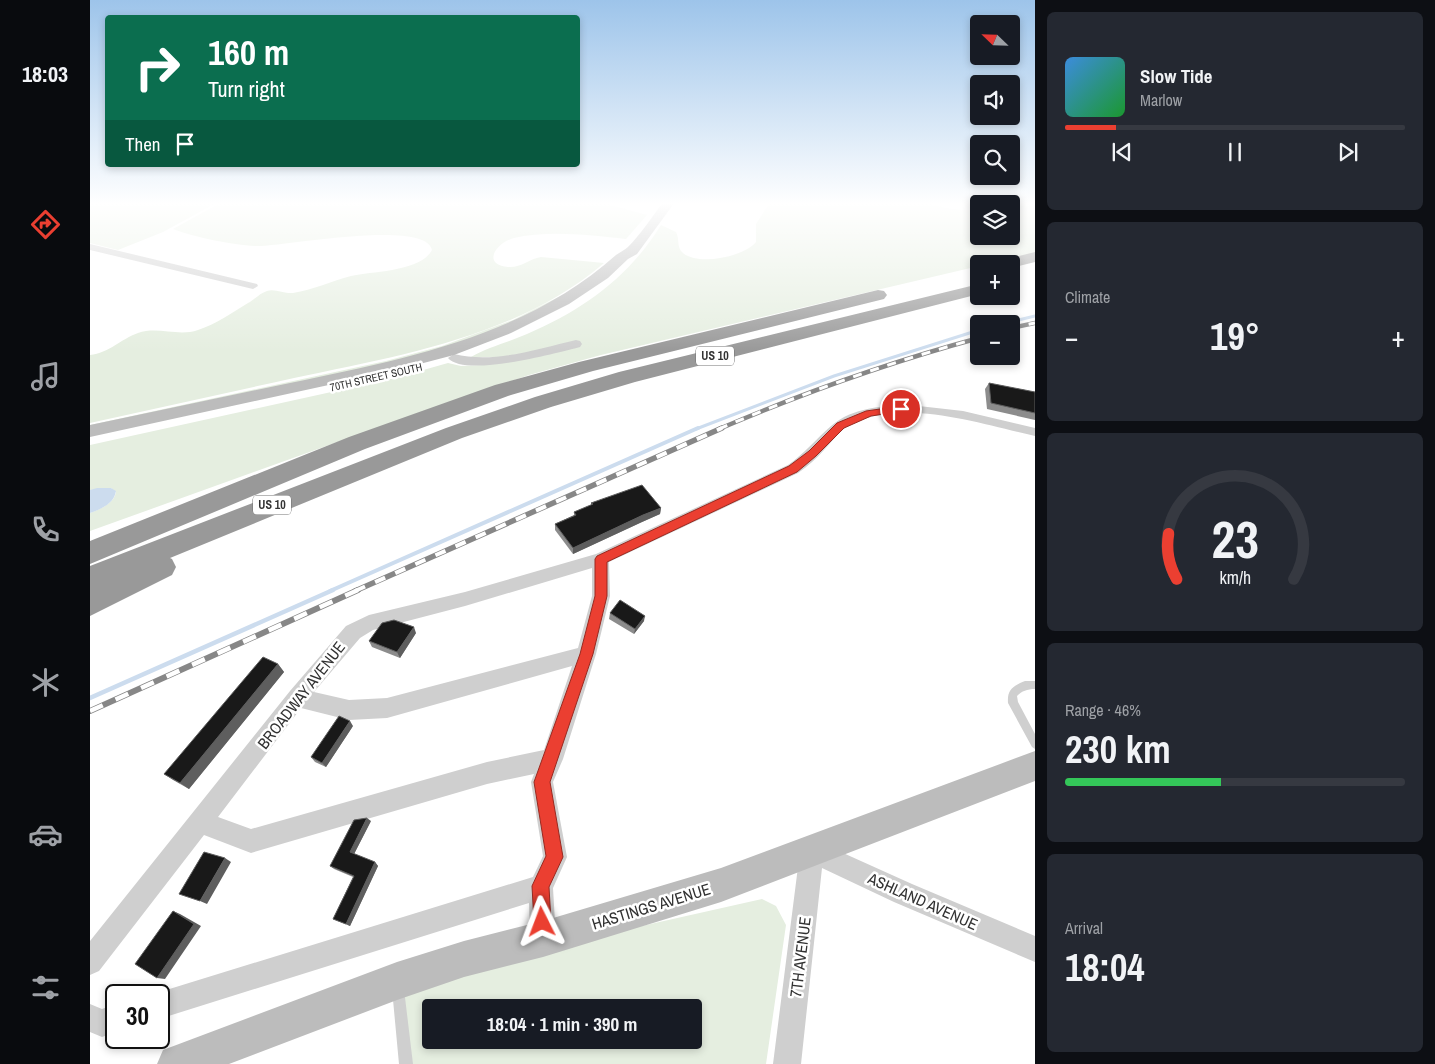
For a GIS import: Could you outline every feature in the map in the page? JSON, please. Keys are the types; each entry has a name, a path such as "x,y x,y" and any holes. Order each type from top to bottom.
{"highway":[{"path":"1020,261 1035,258"},
{"path":"912,287 970,273"},
{"name":"US 10","path":"90,578 454,433 543,402 607,383 970,291"},
{"name":"US 10","path":"90,553 357,443 459,404 552,375 893,292"},
{"path":"90,603 217,540 454,433"},
{"path":"90,535 305,458 357,443"}],"main road":[{"name":"70TH STREET SOUTH","path":"90,432 393,366 470,343 522,323 564,302 596,280 623,256 631,252"},
{"name":"70TH STREET SOUTH","path":"90,442 396,374 454,358 530,328 573,306 618,272 631,258 632,252"},
{"name":"HASTINGS AVENUE","path":"177,1064 464,959 543,939 721,885 1035,766"}],"street":[{"path":"109,252 253,286"},
{"path":"454,358 465,362 483,362 576,344"},
{"name":"BROADWAY AVENUE","path":"90,962 296,698 347,637 369,624 465,599 601,559 793,469 813,454 841,425 869,413 887,409 914,408 1035,432"},
{"path":"543,939 541,886 555,857 542,782 552,759 586,654 601,596 601,559"},
{"path":"296,698 349,710 387,708 586,654"},
{"path":"200,822 251,841 487,773 552,759"},
{"name":"ASHLAND AVENUE","path":"812,851 904,893 1035,948"},
{"name":"7TH AVENUE","path":"787,1064 812,851"},
{"path":"170,1002 541,886"},
{"path":"90,1018 102,1023 105,1022"}],"lane":[{"path":"1035,685 1027,684 1017,689 1012,695 1013,703 1035,744"},
{"path":"397,982 406,1064"}],"shaded area":[{"path":"431,252 495,252 493,258 495,262 508,267 517,266 541,257 604,263 571,288 535,309 497,326 457,340 375,361 90,423 90,355 103,352 138,333 146,331 190,332 198,330 224,318 267,291 293,293 308,290 351,276 407,267 426,257"},
{"path":"642,252 682,252 690,257 699,259 732,256 743,252 1035,252 1020,257 1020,255 970,255 970,268 601,355 529,375 90,531 90,513 110,503 116,492 111,488 90,490 90,445 395,378 448,363 461,366 482,365 519,354 501,357 471,357 548,325 586,303 619,276"},
{"path":"584,284 552,304 519,321 448,347 375,366 90,427 90,425 386,361 442,346 513,320"},
{"path":"762,899 776,906 786,925 766,1064 402,1064 397,981"}],"water":[{"path":"111,488 116,491 115,496 103,508 90,513 90,490"}],"building":[{"path":"989,383 1035,392 1035,413 991,403"},
{"path":"642,485 661,508 573,548 555,524 576,515 574,512 593,504 591,503"},
{"path":"620,600 645,616 635,629 610,613"},
{"path":"394,620 414,627 397,652 369,641 382,623"},
{"path":"263,657 278,664 180,783 164,774"},
{"path":"339,716 350,721 322,763 311,757"},
{"path":"367,818 350,852 375,862 346,924 333,919 354,876 330,866 354,820"},
{"path":"204,852 225,858 200,901 179,894"},
{"path":"173,911 194,924 157,978 135,964"}],"waterway":[{"path":"1020,320 1035,316"},
{"path":"696,429 834,376 970,333"},
{"path":"330,591 698,428"},
{"path":"90,698 333,590"}],"railway":[{"path":"1020,326 1035,323"},
{"path":"719,429 847,379 970,341"},
{"path":"355,591 722,428"},
{"path":"90,711 358,590"}],"route":[{"path":"542,922 541,886 555,857 542,782 552,759 586,654 601,596 601,559 793,469 813,454 841,425 854,418 887,409 901,409"}]}
